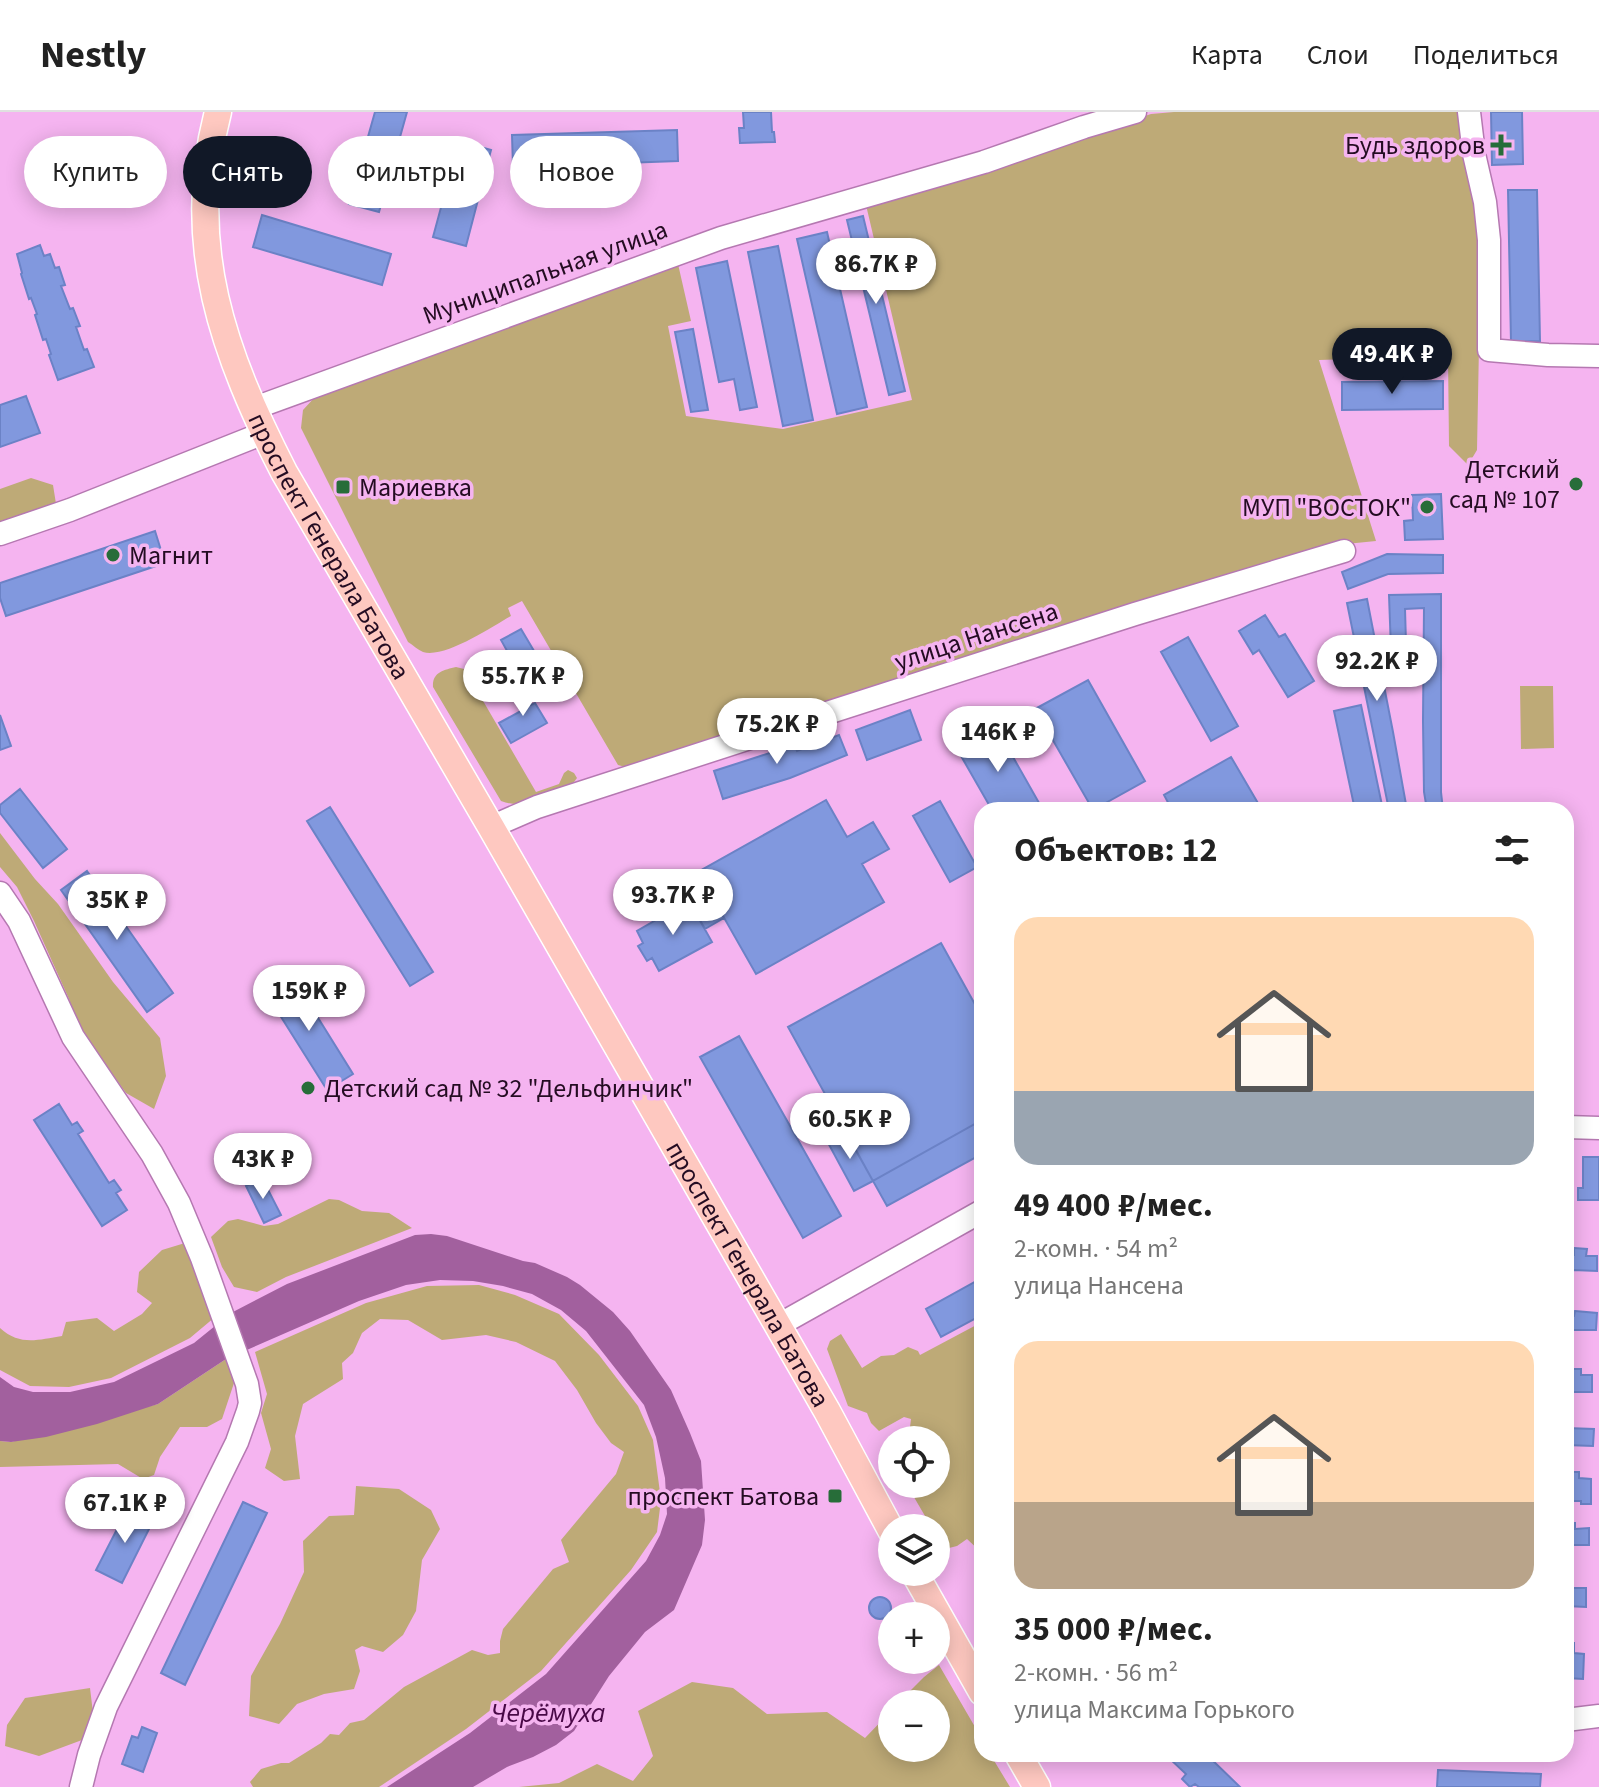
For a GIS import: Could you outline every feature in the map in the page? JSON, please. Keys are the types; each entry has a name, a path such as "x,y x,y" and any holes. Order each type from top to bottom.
{"main road":[{"name":"проспект Генерала Батова","path":"218,112 206,170 205,226 214,295 222,328 252,409 310,519 827,1411 882,1514"},
{"path":"922,1586 974,1678"},
{"path":"1023,1762 1037,1787"}],"street":[{"name":"Муниципальная улица","path":"252,409 721,238 995,158 1135,112"},
{"path":"1469,112 1489,240 1489,350 1599,356"},
{"path":"0,534 70,510 264,433"},
{"name":"улица Нансена","path":"491,827 537,807 822,714 1344,551"},
{"path":"0,893 19,921 73,1037 152,1154 179,1203 244,1372 250,1403 243,1431 106,1707 81,1787"},
{"path":"1574,1127 1599,1128"},
{"path":"777,1326 974,1215"},
{"path":"1574,1719 1599,1716"}],"shaded area":[{"path":"1464,112 1481,240 1477,450 1468,465 1449,446 1448,356 1319,360 1376,541 1346,544 629,768 618,765 522,601 508,608 511,616 455,647 432,653 423,652 408,642 301,428 303,410 315,397 678,264 691,321 668,326 686,416 783,429 912,400 866,205 1151,114"},
{"path":"31,478 53,485 57,510 0,530 0,489"},
{"path":"456,667 464,669 468,675 536,792 559,784 568,770 577,778 574,782 529,803 501,801 433,687 437,675"},
{"path":"1520,686 1553,686 1554,748 1521,749"},
{"path":"0,833 58,904 113,982 160,1038 166,1076 154,1109 126,1093 75,1023 69,999 34,921 17,887 0,867"},
{"path":"329,1199 339,1200 362,1211 389,1213 412,1228 286,1277 257,1292 234,1287 222,1267 211,1237 228,1221 238,1219 264,1226 278,1224"},
{"path":"185,1243 215,1317 190,1338 111,1378 69,1387 30,1386 0,1370 0,1328 15,1337 37,1340 62,1336 66,1322 97,1318 114,1331 142,1314 152,1303 137,1292 139,1272 162,1250"},
{"path":"479,1285 515,1295 559,1314 599,1355 638,1406 653,1440 661,1500 657,1532 631,1570 541,1671 466,1729 379,1787 253,1787 250,1782 261,1769 289,1763 330,1734 339,1735 350,1723 364,1720 404,1687 472,1650 488,1655 500,1653 503,1629 553,1569 569,1562 561,1540 616,1474 624,1452 611,1443 555,1361 516,1342 486,1335 442,1340 408,1320 380,1319 362,1333 353,1353 342,1363 343,1379 303,1404 295,1436 300,1479 284,1481 265,1468 271,1449 261,1413 267,1394 255,1352 366,1303 427,1286"},
{"path":"974,1326 974,1546 967,1539 950,1548 950,1514 924,1514 914,1498 950,1498 950,1426 910,1426 911,1419 904,1417 888,1426 878,1426 878,1430 867,1413 848,1406 827,1349 830,1341 841,1334 862,1368 881,1356 894,1355 908,1347 920,1355"},
{"path":"226,1359 234,1383 222,1419 207,1427 180,1427 160,1457 154,1475 143,1479 118,1464 0,1467 0,1441 11,1442 158,1404"},
{"path":"356,1486 399,1489 431,1510 440,1529 422,1560 416,1611 403,1635 383,1652 362,1646 355,1650 360,1671 354,1689 324,1694 297,1704 279,1724 249,1716 251,1676 304,1572 303,1541 329,1516 354,1515"},
{"path":"928,1674 944,1674 974,1725 974,1762 995,1762 1010,1787 519,1787 559,1783 597,1764 633,1781 653,1756 638,1711 692,1682 733,1688 767,1714 827,1712 865,1738 878,1725 878,1762 950,1762 950,1690 911,1690"},
{"path":"90,1688 93,1713 82,1740 39,1756 5,1746 7,1725 25,1698"}],"water":[{"name":"Черёмуха","path":"431,1234 535,1263 580,1285 613,1312 671,1390 701,1461 705,1520 702,1545 674,1610 645,1632 609,1676 574,1731 556,1745 507,1767 473,1787 387,1787 470,1733 546,1674 646,1561 660,1535 667,1514 665,1478 656,1437 644,1405 586,1331 561,1310 532,1294 503,1286 440,1280 406,1285 359,1301 226,1359 158,1404 97,1424 11,1442 0,1441 0,1377 14,1387 33,1392 70,1392 114,1382 194,1343 231,1313 287,1284 415,1235"}],"building":[{"path":"375,112 407,112 400,136 368,136"},
{"path":"743,112 771,112 775,142 740,143 739,128 744,128"},
{"path":"1491,112 1522,112 1523,164 1492,165"},
{"path":"677,130 678,161 642,162 642,136 512,135"},
{"path":"1508,190 1537,190 1540,341 1511,342"},
{"path":"441,208 476,208 466,246 433,237"},
{"path":"262,215 391,254 382,285 253,247"},
{"path":"863,216 905,391 889,395 847,220"},
{"path":"827,232 867,407 837,414 797,239"},
{"path":"40,245 44,256 50,254 55,268 59,267 65,285 61,286 80,326 76,327 84,350 87,349 94,367 58,380 46,339 43,340 37,314 29,299 17,254"},
{"path":"778,246 813,420 783,426 748,252"},
{"path":"727,261 757,407 740,410 734,379 719,382 696,268"},
{"path":"693,329 708,410 691,412 675,332"},
{"path":"1443,381 1443,409 1342,410 1342,382"},
{"path":"26,396 40,433 0,447 0,405"},
{"name":"МУП \"ВОСТОК\"","path":"1441,494 1443,539 1405,540 1404,521 1413,520 1412,495"},
{"path":"155,531 165,563 6,616 0,598 0,583"},
{"path":"1387,554 1443,555 1443,573 1388,574 1348,589 1342,572"},
{"path":"1441,594 1442,802 1426,802 1424,792 1424,608 1405,609 1407,677 1392,677 1389,595"},
{"path":"1367,599 1406,802 1387,802 1347,603"},
{"path":"1265,615 1279,637 1285,634 1314,681 1288,697 1259,650 1253,654 1239,631"},
{"path":"521,629 540,661 528,667 535,680 511,694 496,667 511,658 501,640"},
{"path":"1188,637 1238,726 1211,741 1161,652"},
{"path":"1088,680 1145,781 1107,802 1088,802 1035,709"},
{"path":"521,688 547,723 511,743 499,723 521,711 511,694"},
{"path":"1361,705 1381,802 1353,802 1334,711"},
{"path":"910,710 921,740 867,760 856,730"},
{"path":"0,715 11,746 0,750"},
{"path":"996,727 1038,802 987,802 957,749"},
{"path":"839,735 847,755 790,778 723,799 714,771 776,751 774,742 792,736 797,751"},
{"path":"1231,757 1257,802 1168,802 1164,795"},
{"path":"20,789 67,849 43,868 0,813 0,805"},
{"path":"826,800 847,837 873,822 889,849 862,864 884,902 756,974 698,872"},
{"path":"940,801 974,862 974,869 950,882 913,816"},
{"path":"330,807 433,972 410,986 307,821"},
{"path":"87,871 173,993 147,1012 61,890"},
{"path":"689,901 712,942 659,971 652,958 647,961 638,946 643,943 637,931"},
{"path":"716,904 724,918 705,929 697,915"},
{"path":"941,943 974,1003 974,1124 873,1181 788,1027"},
{"path":"292,976 353,1074 327,1090 266,993"},
{"path":"739,1036 841,1216 803,1238 700,1057"},
{"path":"59,1104 72,1125 77,1122 83,1131 78,1134 109,1183 114,1180 121,1190 116,1193 127,1210 102,1226 34,1120"},
{"path":"974,1124 974,1158 887,1206 873,1181"},
{"path":"845,1131 873,1181 854,1191 827,1141"},
{"path":"1583,1157 1599,1157 1599,1200 1578,1200 1578,1188 1583,1188"},
{"path":"262,1178 281,1215 264,1223 246,1186"},
{"path":"1574,1248 1587,1249 1586,1256 1597,1256 1597,1271 1574,1270"},
{"path":"974,1282 974,1319 941,1337 926,1309"},
{"path":"1575,1311 1597,1313 1596,1330 1574,1330"},
{"path":"1574,1369 1581,1369 1581,1375 1592,1375 1592,1392 1574,1392"},
{"path":"1574,1428 1594,1429 1593,1446 1574,1445"},
{"path":"1574,1472 1579,1472 1579,1478 1591,1479 1591,1504 1581,1504 1581,1501 1574,1501"},
{"path":"243,1502 267,1513 185,1685 161,1673"},
{"path":"129,1506 154,1519 122,1583 96,1570"},
{"path":"1574,1523 1575,1529 1589,1528 1589,1545 1574,1545"},
{"path":"1574,1588 1586,1588 1586,1607 1574,1606"},
{"path":"880,1597 888,1600 878,1602 878,1618 872,1616 869,1608 872,1600"},
{"path":"1574,1653 1584,1654 1583,1679 1574,1678"},
{"path":"142,1727 157,1733 143,1772 122,1764 132,1736 138,1738"},
{"path":"1173,1762 1214,1762 1240,1787 1199,1787 1195,1784 1190,1787 1182,1779 1186,1774"},
{"path":"1438,1770 1541,1774 1540,1787 1437,1787"}],"place":[{"name":"Будь здоров","path":"1501,145"},
{"name":"Детский сад № 107","path":"1576,484"},
{"name":"Мариевка","path":"343,487"},
{"name":"МУП \"ВОСТОК\"","path":"1427,507"},
{"name":"Магнит","path":"113,555"},
{"name":"Детский сад № 32 \"Дельфинчик\"","path":"308,1088"},
{"name":"проспект Батова","path":"835,1496"}]}
